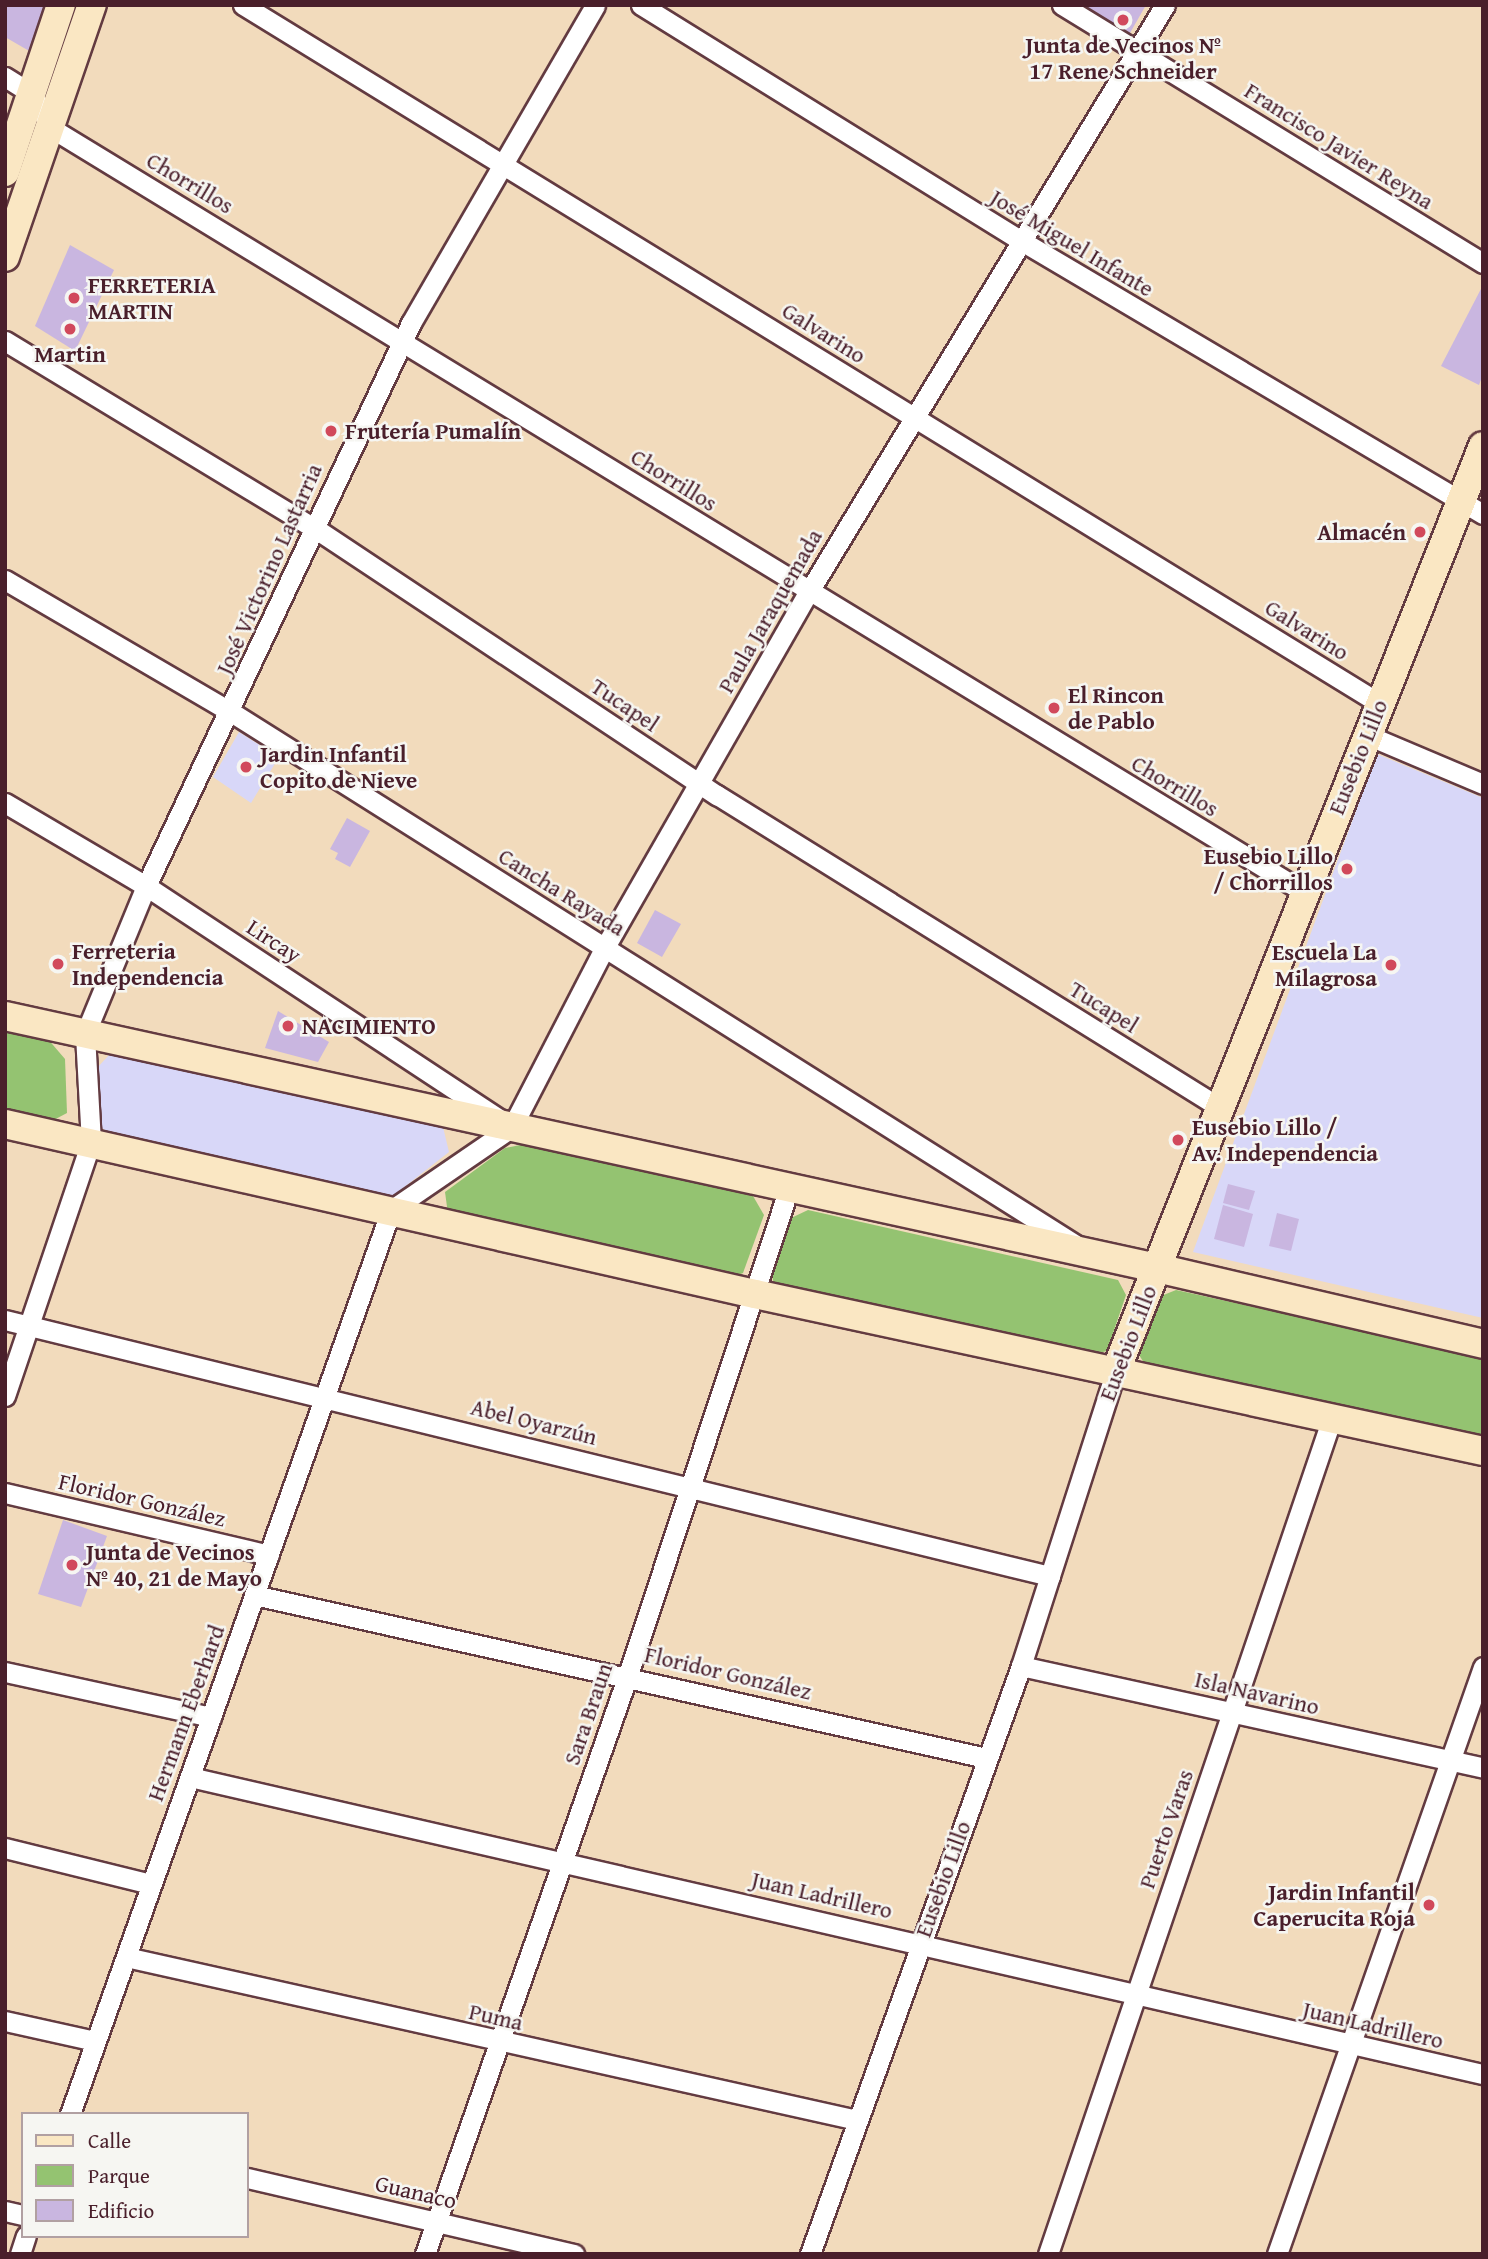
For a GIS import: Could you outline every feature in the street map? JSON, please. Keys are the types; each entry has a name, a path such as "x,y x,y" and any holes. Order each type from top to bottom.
{"main road":[{"path":"5,172 61,5"},
{"path":"5,257 92,5"},
{"name":"Eusebio Lillo","path":"1115,1373 1379,703 1471,509 1483,446"},
{"path":"5,1016 1157,1268 1483,1344"},
{"path":"5,1124 1331,1422 1483,1451"}],"street":[{"name":"Galvarino","path":"243,5 1379,703"},
{"name":"José Victorino Lastarria","path":"91,1142 85,1034 146,886 231,712 402,340 595,5"},
{"name":"José Miguel Infante","path":"641,5 1020,240 1471,509"},
{"name":"Francisco Javier Reyna","path":"1062,5 1483,263"},
{"name":"Paula Jaraquemada","path":"391,1210 512,1127 605,947 808,593 1165,5"},
{"path":"5,77 32,94"},
{"name":"Chorrillos","path":"32,94 51,128 402,340 808,593 1304,892"},
{"name":"Tucapel","path":"5,341 314,528 699,783 1219,1107"},
{"name":"Cancha Rayada","path":"5,580 231,712 1089,1253"},
{"path":"1367,735 1483,784"},
{"name":"Lircay","path":"5,803 146,886 512,1127"},
{"path":"5,1396 91,1142"},
{"name":"Sara Braun","path":"425,2254 628,1675 789,1188"},
{"name":"Hermann Eberhard","path":"71,2112 391,1210"},
{"name":"Abel Oyarzún","path":"5,1320 325,1396 1049,1576"},
{"name":"Eusebio Lillo","path":"810,2254 1021,1666 1115,1373"},
{"name":"Puerto Varas","path":"1048,2254 1331,1422"},
{"name":"Floridor González","path":"5,1493 268,1555"},
{"name":"Floridor González","path":"254,1595 628,1675 986,1758"},
{"name":"Isla Navarino","path":"1021,1666 1483,1768"},
{"path":"1277,2254 1483,1667"},
{"path":"5,1672 211,1717"},
{"name":"Juan Ladrillero","path":"190,1777 920,1942 1351,2046 1483,2074"},
{"path":"5,1848 151,1884"},
{"name":"Puma","path":"125,1957 857,2120"},
{"path":"5,2021 95,2041"},
{"name":"Guanaco","path":"248,2178 574,2254"}],"shaded area":[{"name":"Jardin Infantil Copito de Nieve","path":"239,732 279,757 251,803 213,777"},
{"name":"Escuela La Milagrosa","path":"1377,754 1483,798 1483,1318 1193,1252"},
{"path":"110,1054 443,1127 449,1152 393,1196 365,1198 118,1140 98,1125 96,1069"}],"green space":[{"path":"5,1030 47,1038 65,1059 67,1113 48,1123 5,1114"},
{"path":"525,1144 753,1196 764,1215 743,1273 726,1280 448,1214 445,1192 505,1148"},
{"path":"808,1210 1118,1280 1126,1295 1107,1351 1086,1356 775,1288 771,1272 789,1219"},
{"path":"1176,1290 1483,1357 1483,1435 1150,1372 1139,1355 1156,1298"}],"building":[{"path":"5,5 52,5 31,52 5,37"},
{"name":"Junta de Vecinos Nº 17 Rene Schneider","path":"1087,5 1146,5 1130,33 1086,7"},
{"name":"FERRETERIA MARTIN","path":"70,245 114,270 75,351 35,326"},
{"path":"1483,285 1483,374 1479,385 1441,366"},
{"path":"347,818 370,831 350,867 335,859 338,853 330,849"},
{"path":"655,910 681,924 662,957 637,943"},
{"name":"NACIMIENTO","path":"278,1011 329,1042 318,1062 265,1048"},
{"path":"1228,1184 1255,1191 1249,1210 1223,1203"},
{"path":"1223,1205 1253,1214 1244,1247 1214,1239"},
{"path":"1277,1213 1299,1219 1291,1251 1269,1246"},
{"name":"Junta de Vecinos Nº 40, 21 de Mayo","path":"63,1520 107,1536 81,1607 38,1594"}],"place":[{"name":"Junta de Vecinos Nº 17 Rene Schneider","path":"1123,20"},
{"name":"FERRETERIA MARTIN","path":"74,298"},
{"name":"Martin","path":"70,329"},
{"name":"Frutería Pumalín","path":"331,431"},
{"name":"Almacén","path":"1420,532"},
{"name":"El Rincon de Pablo","path":"1054,708"},
{"name":"Jardin Infantil Copito de Nieve","path":"246,767"},
{"name":"Eusebio Lillo / Chorrillos","path":"1347,869"},
{"name":"Ferreteria Independencia","path":"58,964"},
{"name":"Escuela La Milagrosa","path":"1391,965"},
{"name":"NACIMIENTO","path":"288,1026"},
{"name":"Eusebio Lillo / Av. Independencia","path":"1178,1140"},
{"name":"Junta de Vecinos Nº 40, 21 de Mayo","path":"72,1565"},
{"name":"Jardin Infantil Caperucita Roja","path":"1429,1905"}]}
